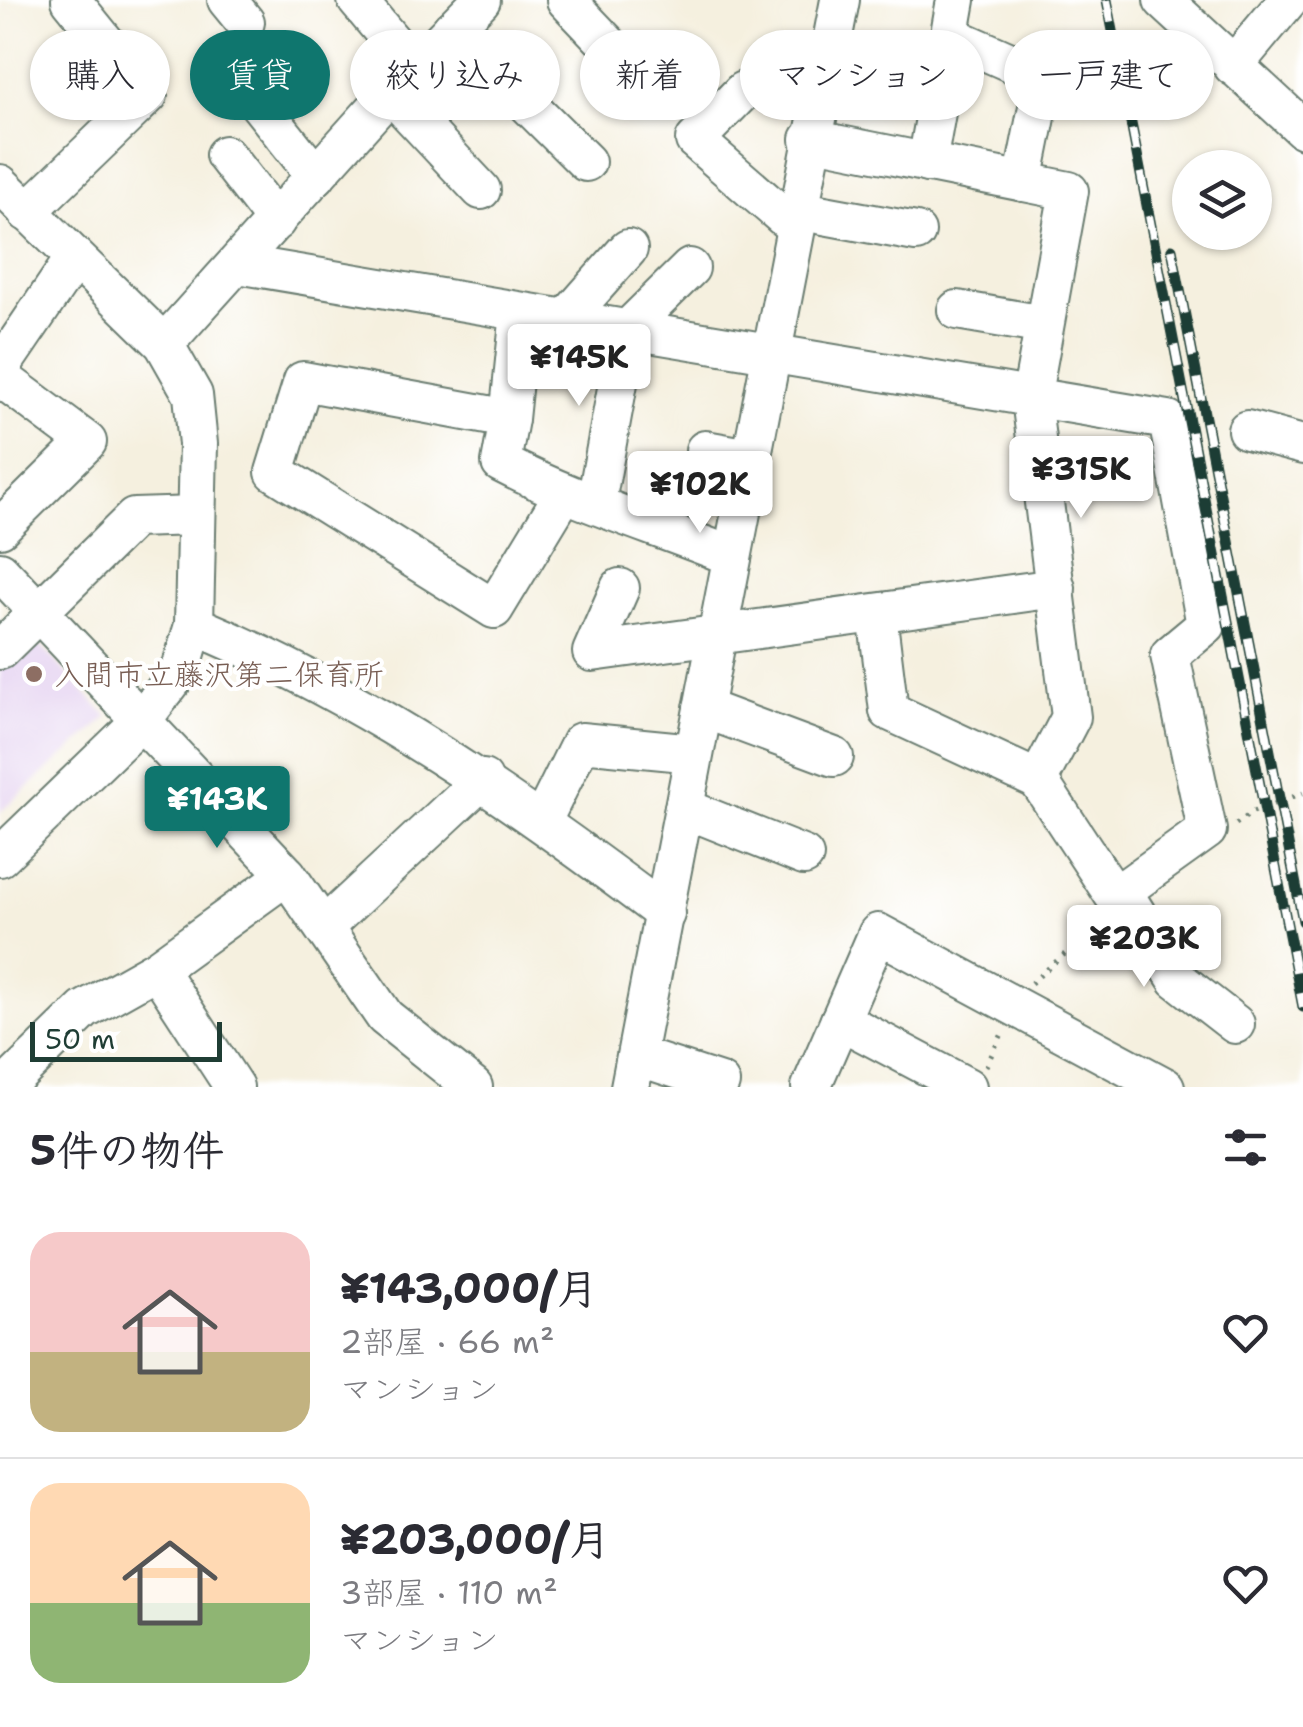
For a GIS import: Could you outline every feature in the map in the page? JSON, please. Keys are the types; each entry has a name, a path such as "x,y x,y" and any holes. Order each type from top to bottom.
{"street":[{"path":"28,212 148,95 71,0"},
{"path":"357,0 374,30"},
{"path":"452,30 481,0"},
{"path":"566,0 594,30"},
{"path":"720,1083 633,1072 810,139 840,0"},
{"path":"1163,0 1303,128"},
{"path":"1233,66 1288,0"},
{"path":"927,163 953,18 1044,77 1023,182"},
{"path":"740,95 695,140 795,218 916,232"},
{"path":"271,120 316,176"},
{"path":"164,344 366,120"},
{"path":"431,120 481,190"},
{"path":"543,120 586,162"},
{"path":"810,139 1069,190 1031,399 1071,717 1038,780"},
{"path":"225,155 276,220"},
{"path":"0,184 164,344 192,394 198,444 194,626 181,669 142,720 0,857"},
{"path":"566,318 628,249"},
{"path":"0,368 74,259"},
{"path":"238,264 1168,420 1206,624 1170,654 1207,830 1112,894 1038,780 889,711 878,614"},
{"path":"509,419 303,381 275,472 494,609 580,499 628,329 690,268"},
{"path":"957,310 1044,325"},
{"path":"520,312 502,463 580,499 730,556"},
{"path":"0,377 87,442 0,528"},
{"path":"1247,430 1303,444"},
{"path":"705,450 750,458"},
{"path":"0,650 134,518 196,516"},
{"path":"0,571 286,875 386,1017 473,1087"},
{"path":"620,588 592,652 1056,588"},
{"path":"194,626 274,658 483,779 665,914"},
{"path":"703,708 834,757"},
{"path":"542,821 581,742 694,753"},
{"path":"324,927 483,779"},
{"path":"684,808 804,856"},
{"path":"5,1087 84,1010 157,969 286,875"},
{"path":"1122,890 1177,978 1235,1024"},
{"path":"811,1087 878,933 1165,1087"},
{"path":"157,969 234,1087"},
{"path":"840,1020 967,1087"}],"shaded area":[{"name":"入間市立藤沢第二保育所","path":"15,618 108,717 0,812 0,632"}],"railway":[{"path":"1107,0 1303,1007"},
{"path":"1172,250 1303,921"}],"place":[{"name":"入間市立藤沢第二保育所","path":"34,674"}]}
